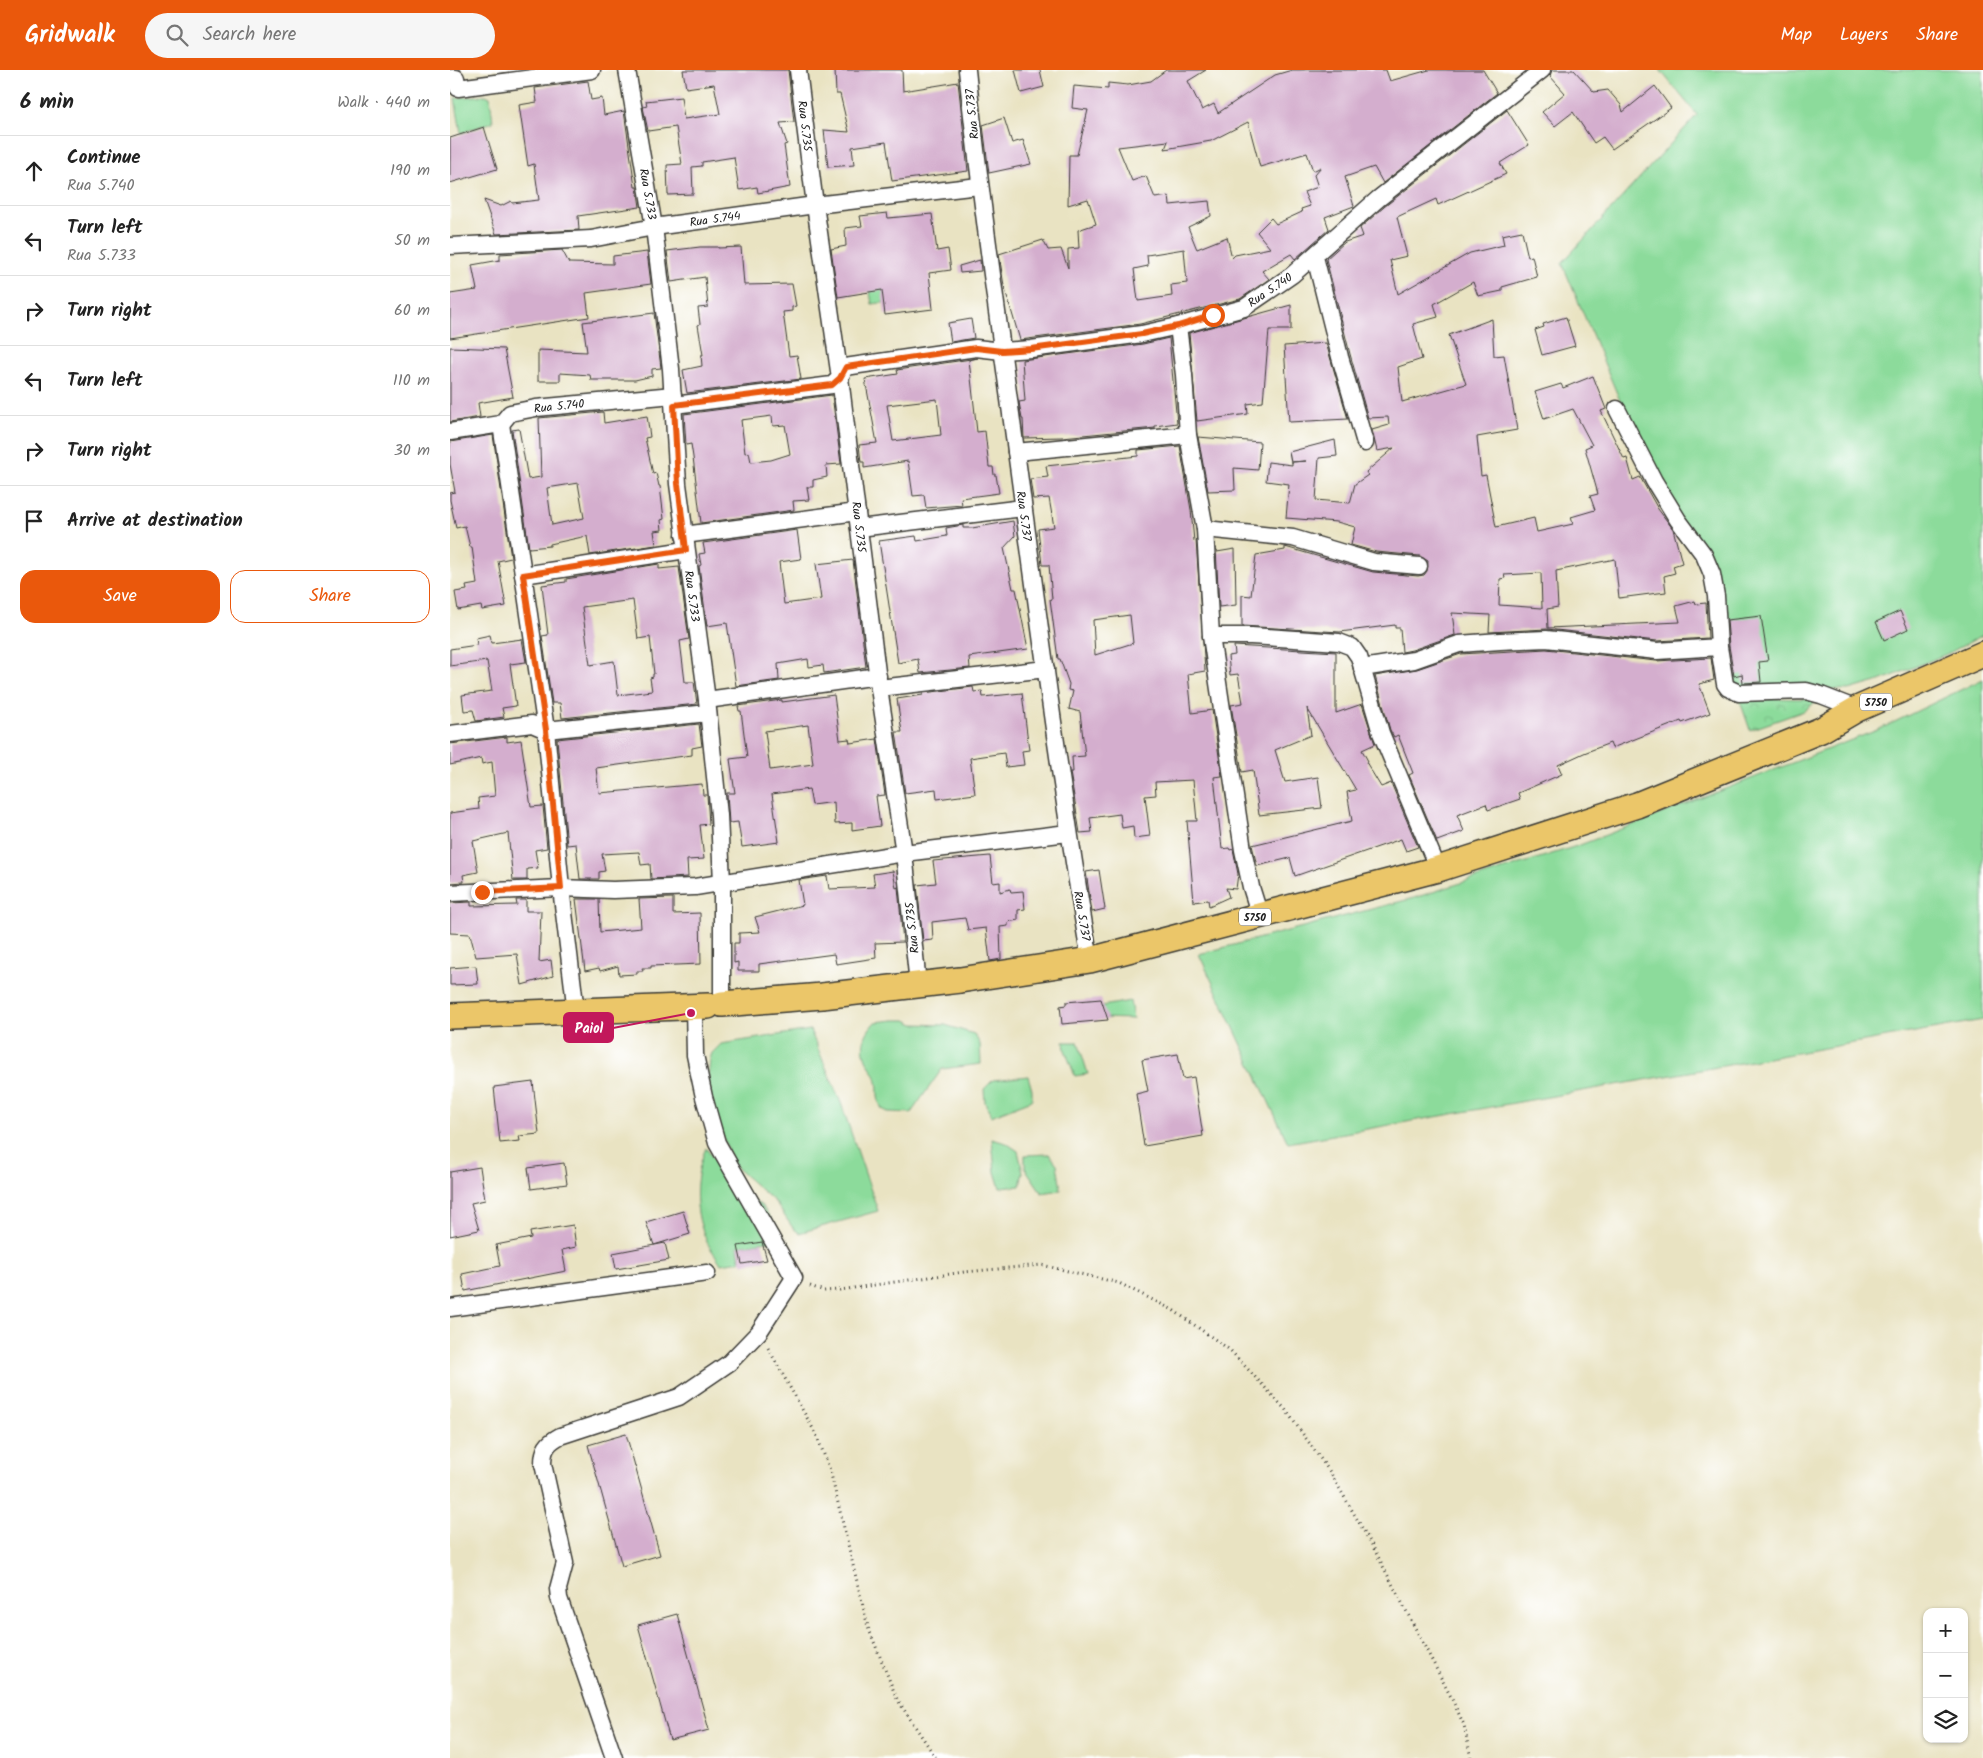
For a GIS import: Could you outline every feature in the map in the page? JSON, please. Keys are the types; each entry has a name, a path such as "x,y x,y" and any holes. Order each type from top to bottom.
{"main road":[{"name":"5750","path":"450,1016 708,1005 822,996 960,980 1090,960 1438,870 1637,805 1812,733 1857,709 1983,654"}],"street":[{"path":"454,75 458,88 592,70"},
{"name":"Rua 5.733","path":"628,70 654,227 673,400 674,442 685,543 707,706 719,815 722,883 708,1005 695,1055 717,1143 794,1278"},
{"name":"Rua 5.735","path":"798,70 879,682 904,852 918,984"},
{"name":"Rua 5.737","path":"967,70 979,186 1023,508 1068,833 1090,960"},
{"name":"Rua 5.740","path":"450,432 501,424 510,413 536,408 673,400 832,385 840,378 846,367 976,348 1002,351 1031,349 1142,334 1244,308 1315,257 1378,199 1542,70"},
{"name":"Rua 5.744","path":"450,246 591,240 654,227 979,186"},
{"path":"1315,257 1340,357 1365,443"},
{"path":"1178,326 1184,375 1188,436 1205,529 1211,636 1243,850 1260,916"},
{"path":"1617,408 1654,481 1678,520 1704,555 1712,574 1716,596 1719,647 1725,684 1733,691 1739,693 1806,691 1821,694 1857,709"},
{"path":"501,424 546,730 561,888 576,1012"},
{"path":"1016,452 1188,436"},
{"path":"523,575 685,543 858,520 1023,508"},
{"path":"1205,529 1293,538 1374,562 1419,566"},
{"path":"1211,636 1260,636 1339,642 1352,647 1359,657 1382,733 1438,870"},
{"path":"1362,668 1414,660 1458,644 1500,641 1546,640 1657,651 1719,647"},
{"path":"450,734 532,724 546,730 879,682 1046,669"},
{"path":"450,893 561,888 613,890 694,887 904,852 1068,833"},
{"path":"450,1308 707,1273"},
{"path":"614,1758 559,1598 558,1589 565,1570 565,1563 543,1464 543,1452 550,1441 560,1436 679,1397 729,1364 759,1332 794,1278"}],"path":[{"path":"794,1278 808,1286 824,1291 964,1272 1042,1266 1119,1283 1173,1310 1230,1350 1285,1409 1330,1472 1372,1545 1451,1697 1464,1725 1471,1758"},
{"path":"759,1332 816,1434 830,1470 868,1627 897,1699 936,1758"}],"green space":[{"path":"1660,70 1983,70 1983,635 1949,653 1880,681 1849,690 1747,687 1732,683 1719,595 1634,434 1562,263 1697,115"},
{"path":"486,95 490,97 493,122 461,133 455,98"},
{"path":"868,281 908,300 872,304"},
{"path":"1983,679 1983,1020 1288,1143 1199,954 1414,898 1580,845 1880,729"},
{"path":"1739,698 1819,699 1804,711 1750,730"},
{"path":"1130,1001 1133,1019 1099,1018 1097,1007"},
{"path":"906,1020 914,1024 945,1025 974,1034 980,1044 981,1064 942,1069 911,1113 888,1112 882,1109 875,1074 867,1062 864,1044 867,1033 875,1022"},
{"path":"810,1030 841,1103 878,1211 799,1233 793,1228 775,1202 733,1165 707,1093 710,1059 712,1053 721,1044"},
{"path":"1064,1042 1078,1042 1088,1074 1075,1076 1065,1050"},
{"path":"1028,1076 1032,1090 1032,1100 991,1116 985,1102 984,1089 993,1080"},
{"path":"992,1139 1006,1143 1018,1151 1023,1172 1020,1186 1000,1188 995,1172"},
{"path":"706,1148 730,1181 763,1207 784,1238 738,1246 740,1261 721,1264 706,1241 698,1215 697,1181"},
{"path":"1049,1154 1057,1164 1061,1190 1042,1193 1025,1168 1025,1155"}],"building":[{"path":"683,70 788,70 794,122 780,123 787,144 784,145 790,187 758,193 757,187 739,190 734,157 702,162 702,166 692,167 693,194 668,195 667,165 682,164 676,127 648,131 643,107 647,106 646,101 681,97 684,119 720,114 714,84 686,88"},
{"path":"835,70 902,70 903,91 958,82 968,171 892,181 886,142 852,147 854,165 828,167 824,130 849,132 840,94 836,94"},
{"path":"1015,70 1040,70 1044,87 1021,93"},
{"path":"1166,70 1206,70 1188,81 1202,110 1214,104 1218,113 1275,75 1292,70 1386,70 1390,81 1429,70 1483,70 1497,93 1383,183 1374,167 1345,177 1354,206 1325,217 1329,229 1295,259 1291,254 1262,271 1269,279 1240,299 1140,324 1020,340 1004,286 999,254 1043,240 1048,250 1061,249 1068,268 1068,249 1079,248 1078,230 1096,224 1088,199 1068,205 1069,155 1077,155 1088,110 1072,108 1074,86 1108,89 1108,83 1128,85 1151,81","holes":["1248,122 1260,167 1307,153 1313,171 1321,167 1314,175 1318,187 1304,192 1310,206 1301,209 1302,212 1276,224 1271,218 1257,232 1270,248 1235,255 1232,258 1227,237 1197,249 1196,247 1188,227 1211,216 1209,201 1170,205 1169,196 1155,198 1146,176 1132,181 1118,147 1168,141 1165,149 1211,141","1184,249 1187,283 1171,285 1172,296 1138,301 1134,269 1148,266 1147,255"]},
{"path":"1552,70 1574,70 1594,92 1608,90 1621,105 1623,112 1655,86 1671,108 1612,149 1603,137 1594,143 1573,112 1555,126 1542,112 1565,93 1550,76"},
{"path":"588,81 591,100 602,98 604,115 624,111 635,187 637,187 640,207 578,216 579,230 496,234 484,200 501,206 511,201 512,203 539,200 534,164 528,166 519,105 537,102 535,88"},
{"path":"1507,110 1529,145 1500,163 1506,174 1438,205 1436,199 1397,217 1407,256 1390,260 1398,294 1470,253 1504,245 1502,235 1522,231 1528,257 1532,256 1537,277 1502,287 1502,291 1478,296 1473,282 1434,304 1438,317 1413,324 1422,359 1398,367 1402,402 1466,384 1449,335 1492,319 1494,356 1504,355 1517,430 1477,437 1481,476 1486,475 1496,527 1534,518 1537,532 1573,524 1571,517 1595,510 1590,496 1598,494 1585,448 1592,445 1573,409 1544,419 1535,392 1561,384 1563,388 1593,376 1606,409 1601,411 1624,459 1627,458 1633,480 1640,477 1658,509 1673,529 1682,563 1673,566 1675,573 1664,576 1666,592 1619,598 1615,559 1556,571 1558,607 1547,609 1548,628 1680,622 1676,606 1695,601 1696,604 1706,603 1708,638 1657,641 1547,629 1489,632 1490,615 1452,613 1455,635 1402,652 1400,628 1395,628 1395,625 1340,632 1242,626 1242,595 1251,596 1256,555 1285,550 1285,547 1373,572 1418,576 1424,575 1427,571 1428,561 1420,556 1376,552 1351,545 1355,527 1337,522 1286,518 1289,484 1266,481 1268,462 1292,465 1292,462 1306,461 1291,462 1289,452 1335,440 1337,456 1319,458 1316,500 1350,503 1355,484 1368,475 1366,472 1394,448 1377,451 1372,430 1389,425 1388,417 1368,418 1326,259 1345,242 1363,236 1360,228","holes":["1541,573 1542,608 1499,605 1500,579 1505,578 1504,575"]},
{"path":"1004,118 1012,143 1023,140 1031,164 989,173 983,125"},
{"path":"484,127 497,169 450,183 450,138"},
{"path":"887,213 888,218 932,214 937,251 948,249 951,270 929,273 933,309 885,315 882,290 838,297 831,249 846,246 845,228 862,226 860,216"},
{"path":"700,247 741,247 744,285 792,284 796,306 792,307 792,311 783,312 789,356 797,355 801,379 687,393 683,370 702,366 701,355 703,355 698,325 700,324 698,308 708,307 705,277 671,282 667,251"},
{"path":"562,250 569,263 613,264 613,256 647,252 651,284 586,293 589,317 450,338 450,294 477,290 472,265 500,260 500,254"},
{"path":"980,260 981,271 960,273 959,266"},
{"path":"1291,305 1291,330 1269,330 1263,402 1247,404 1248,414 1197,421 1189,333"},
{"path":"654,313 661,368 652,369 652,376 635,380 591,380 590,375 560,373 560,381 538,381 538,350 587,352 583,322"},
{"path":"1566,317 1575,346 1542,355 1535,330 1544,327 1543,324"},
{"path":"971,319 974,338 951,342 948,323"},
{"path":"1169,338 1177,423 1155,426 1155,428 1062,437 1024,438 1023,419 1019,402 1025,401 1022,360 1143,344"},
{"path":"1326,343 1348,419 1289,422 1284,346"},
{"path":"450,347 504,349 513,397 478,403 480,417 450,422"},
{"path":"978,358 969,360 977,432 985,431 989,467 993,467 999,493 961,498 962,505 926,508 924,495 913,496 908,461 864,468 864,462 861,462 859,445 877,443 865,379 898,374 897,370","holes":["937,399 941,435 893,441 887,405"]},
{"path":"832,395 841,464 826,465 827,477 813,480 813,487 807,487 809,500 793,501 794,510 701,523 691,444 686,445 684,414","holes":["772,416 773,426 785,425 790,454 771,460 751,462 749,452 745,453 741,420"]},
{"path":"603,412 604,423 647,416 650,437 645,438 653,474 656,473 660,486 664,519 661,520 662,530 654,531 656,545 590,555 587,536 550,544 550,546 529,548 512,430 519,429 528,479 541,477 539,418","holes":["578,483 584,518 552,525 547,488"]},
{"path":"493,435 511,558 498,561 506,606 482,610 481,606 458,610 455,592 467,590 466,586 477,584 472,547 470,547 465,526 456,528 450,500 450,493 455,492 450,464 450,442"},
{"path":"1198,437 1260,442 1258,470 1234,468 1235,490 1208,491"},
{"path":"1180,446 1191,510 1194,541 1196,540 1205,671 1188,674 1192,713 1212,710 1222,776 1214,777 1222,849 1233,849 1238,874 1236,889 1226,888 1229,897 1209,906 1208,900 1194,902 1187,821 1197,821 1193,780 1155,782 1156,795 1145,796 1150,836 1134,838 1133,826 1122,828 1120,814 1090,818 1092,832 1080,833 1070,772 1073,772 1072,757 1085,756 1080,712 1069,709 1073,691 1068,690 1069,684 1060,659 1058,659 1050,599 1052,599 1049,565 1042,565 1038,529 1054,527 1049,498 1033,499 1030,479 1048,477 1046,466 1138,456 1138,450","holes":["1130,615 1133,643 1095,655 1093,620"]},
{"path":"1013,521 1015,536 1004,548 1013,589 1016,589 1028,649 969,657 970,668 920,673 918,659 898,663 879,541 916,536 917,541 947,536 946,528 963,525 963,528 972,528"},
{"path":"797,530 801,559 779,562 784,604 821,599 816,564 853,560 866,667 824,673 823,665 809,667 808,659 778,664 779,680 736,686 727,623 707,626 699,566 701,565 699,554 705,553 703,543"},
{"path":"1216,548 1217,552 1235,549 1236,605 1219,607"},
{"path":"659,564 659,569 679,567 689,639 680,641 685,682 694,682 697,704 562,718 560,703 552,703 542,636 548,635 542,585 566,582 566,579","holes":["633,600 638,639 650,637 654,674 650,678 652,691 618,695 614,661 590,665 582,607"]},
{"path":"1900,611 1908,629 1884,640 1876,622"},
{"path":"1761,616 1768,661 1759,662 1761,682 1743,683 1742,674 1734,676 1727,620"},
{"path":"490,635 492,643 522,639 526,662 510,664 516,706 502,708 504,717 476,721 473,710 464,711 462,695 492,691 487,661 450,666 450,649 477,645 476,638"},
{"path":"1234,646 1336,652 1336,713 1362,704 1375,744 1362,750 1368,761 1366,762 1381,787 1391,783 1418,847 1406,851 1401,839 1295,876 1290,858 1257,866 1252,845 1352,821 1347,792 1356,790 1307,708 1311,735 1275,750 1285,782 1318,777 1322,808 1259,815 1253,770 1242,772 1231,705 1243,703 1238,674 1230,675 1228,656 1235,655"},
{"path":"1546,649 1656,661 1711,658 1714,680 1699,684 1710,713 1682,723 1681,721 1612,748 1610,743 1558,765 1562,774 1518,793 1520,799 1488,810 1486,804 1457,815 1464,831 1437,841 1409,775 1413,773 1398,735 1394,737 1390,730 1375,676 1417,669 1461,654"},
{"path":"973,687 974,692 982,691 983,697 1022,693 1029,750 1022,751 1024,765 1006,767 1004,753 970,758 975,794 937,799 936,789 905,793 896,732 902,732 897,699 923,695 923,693"},
{"path":"834,695 840,740 849,739 850,743 877,739 885,795 876,796 880,826 852,830 852,823 835,824 834,802 812,805 809,789 772,794 779,842 742,847 738,822 729,823 727,793 735,793 730,759 747,757 741,711 739,711 738,706 782,700 782,702","holes":["808,725 813,764 770,770 765,731"]},
{"path":"699,724 702,746 692,748 692,755 596,768 599,793 702,784 703,795 707,795 709,824 700,825 704,859 687,860 688,877 651,879 650,864 641,865 639,852 602,854 605,871 599,872 599,879 580,879 576,844 567,845 557,739"},
{"path":"507,737 507,742 521,740 531,807 543,806 547,848 535,850 538,868 527,869 527,880 513,880 508,833 473,841 478,872 463,875 464,882 450,883 450,813 479,809 478,798 495,796 492,762 482,764 481,758 450,765 450,744"},
{"path":"990,856 993,883 1000,882 1000,892 1010,889 1011,892 1023,891 1025,909 1018,910 1018,920 1008,922 1008,926 1000,927 1001,959 990,961 986,928 968,930 965,918 932,922 933,940 923,941 917,885 936,883 933,861"},
{"path":"1099,870 1105,909 1092,912 1086,872"},
{"path":"893,871 896,888 898,887 903,942 875,943 876,958 836,964 834,954 759,964 759,971 738,971 738,962 734,963 734,943 739,943 739,933 760,932 755,917 803,905 799,880 827,876 829,889 875,887 873,874"},
{"path":"673,898 673,914 700,913 701,964 651,966 651,968 642,968 643,971 637,971 637,974 619,975 618,966 600,971 599,968 585,971 576,899 599,899 600,932 641,928 639,899"},
{"path":"516,900 526,900 526,911 541,911 539,962 551,960 553,976 522,985 517,954 476,957 470,934 450,933 450,903 471,902 471,906 517,905"},
{"path":"476,966 478,984 450,985 450,968"},
{"path":"1101,999 1108,1020 1062,1024 1060,1006 1066,1005 1066,1002"},
{"path":"1178,1054 1183,1079 1194,1077 1203,1136 1144,1146 1136,1094 1148,1091 1142,1060"},
{"path":"533,1082 539,1134 519,1136 520,1141 500,1143 494,1087"},
{"path":"564,1163 567,1184 531,1189 528,1168"},
{"path":"480,1167 485,1200 471,1203 479,1230 450,1236 450,1172"},
{"path":"683,1211 690,1234 654,1245 646,1222"},
{"path":"573,1225 576,1247 562,1250 566,1271 465,1291 462,1274 500,1266 496,1245 531,1238 530,1232"},
{"path":"762,1242 767,1260 742,1264 738,1246"},
{"path":"665,1243 669,1260 616,1269 613,1253"},
{"path":"626,1434 660,1555 622,1566 588,1445"},
{"path":"677,1614 709,1730 670,1740 638,1625"}],"place":[{"name":"Paiol","path":"691,1013"}],"route":[{"path":"482,892 561,888 546,730 523,575 686,550 674,442 674,405 832,385 837,383 846,367 911,356 976,348 1002,351 1031,349 1142,334 1178,326 1213,315"}]}
